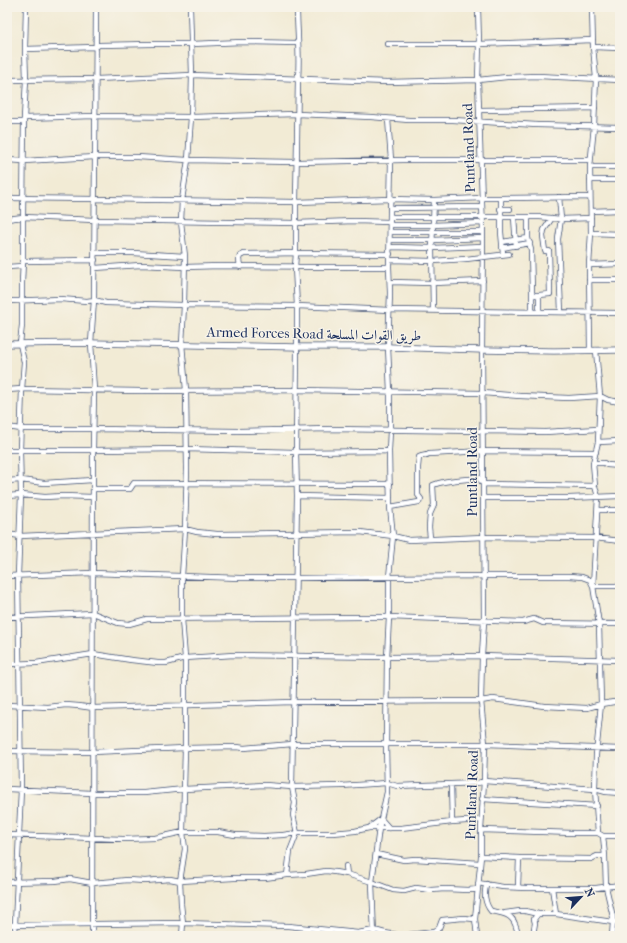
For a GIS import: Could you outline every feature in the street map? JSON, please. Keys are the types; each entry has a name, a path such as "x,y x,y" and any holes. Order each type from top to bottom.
{"street":[{"path":"16,936 15,925 21,789 18,576 22,495 20,450 24,362 20,344 22,325 26,7"},
{"path":"92,936 94,390 91,343 95,268 96,7"},
{"path":"182,936 183,923 180,881 185,850 183,832 185,658 182,619 182,576 187,484 187,430 186,390 182,344 185,256 181,222 191,117 192,44 190,7"},
{"path":"287,875 290,851 297,833 293,815 295,803 292,787 296,617 297,306 295,267 299,60 297,7"},
{"name":"Puntland Road","path":"477,936 475,919 481,856 481,820 485,744 482,701 484,621 482,350 483,217 478,80 478,7"},
{"path":"592,7 593,47 596,78 594,126 590,160 591,233 589,280 593,350 600,396 598,442 593,463 595,486 598,497 593,586 599,624 601,704 595,789 598,833"},
{"path":"388,44 479,44 593,40"},
{"path":"25,49 96,47 99,45 243,42 298,43"},
{"path":"593,47 620,48"},
{"path":"7,80 96,79 192,75 387,82 478,80 538,76 620,80"},
{"path":"479,110 595,108"},
{"path":"7,122 95,116 191,117 297,114 537,125 620,127"},
{"path":"374,936 372,882 387,783 387,657 389,577 393,536 390,506 389,450 390,392 388,347 390,310 389,267 391,160 388,119"},
{"path":"7,160 24,161 95,157 137,157 188,160 296,162 391,160 590,160"},
{"path":"590,168 620,167"},
{"path":"590,180 620,180"},
{"path":"559,197 561,219 558,239 561,312"},
{"path":"7,198 296,202 390,199 434,200 590,197"},
{"path":"501,198 500,217 503,254"},
{"path":"433,310 432,225 434,200"},
{"path":"390,208 482,207"},
{"path":"500,210 510,209"},
{"path":"591,211 620,210"},
{"path":"7,219 23,217 181,222 296,223 390,221 433,217 590,218"},
{"path":"514,217 516,246"},
{"path":"528,217 528,238 531,250 532,312"},
{"path":"552,218 542,236 545,251 559,251"},
{"path":"390,221 432,225 483,223"},
{"path":"390,232 483,232"},
{"path":"591,233 620,234"},
{"path":"390,240 483,238"},
{"path":"502,242 528,238"},
{"path":"502,248 530,243"},
{"path":"390,247 432,248 483,246"},
{"path":"532,295 550,294 549,251"},
{"path":"95,253 133,253 185,256"},
{"path":"240,267 239,259 240,256 244,254 390,254"},
{"path":"390,260 433,261 509,254"},
{"path":"23,261 95,260"},
{"path":"589,266 620,264"},
{"path":"95,268 141,265 185,267 389,267"},
{"path":"7,267 23,266"},
{"path":"589,280 620,280"},
{"path":"390,282 433,283 483,281"},
{"path":"538,295 539,312"},
{"path":"7,301 60,299 87,301 94,300 106,303 184,305 297,306 390,310 620,313"},
{"name":"Armed Forces Road طريق القوات المسلحة","path":"7,344 91,343 554,351 620,350"},
{"path":"7,390 297,390 483,393 562,397 600,396 608,400 620,402"},
{"path":"7,427 21,429 238,431 297,429 483,430 544,432 598,429"},
{"path":"598,442 620,441"},
{"path":"7,450 186,449 296,452 389,450"},
{"path":"390,506 419,502 421,499 418,495 418,457 430,454 483,452 596,452"},
{"path":"593,463 604,463 607,465 620,466"},
{"path":"430,538 430,514 434,505 433,485 448,481 479,478 483,484 595,486"},
{"path":"7,481 21,480 44,483 93,480"},
{"path":"93,489 130,490 134,483 390,484"},
{"path":"7,496 93,497"},
{"path":"296,496 390,498"},
{"path":"484,498 569,498 620,496"},
{"path":"598,510 620,510"},
{"path":"7,534 20,536 185,529 217,534 360,532 393,536 409,540 484,537 595,538 620,541"},
{"path":"7,576 93,573 295,578 568,576 582,577 590,580 593,586"},
{"path":"593,586 620,586"},
{"path":"7,617 93,613 118,624 128,624 147,619 296,617 389,617 523,622 534,619 543,623 620,624"},
{"path":"7,664 36,663 93,654 158,663 166,663 185,658 234,655 387,657 482,656 620,660"},
{"path":"7,705 48,707 66,705 93,708 294,702 482,701 493,699 544,706 587,708 601,704 620,702"},
{"path":"7,751 92,752 185,748 244,748 293,744 485,744 620,749"},
{"path":"7,789 144,794 184,789 265,785 292,787 387,783 397,786 478,783 484,781 595,789 606,792 620,793"},
{"path":"451,784 452,822"},
{"path":"482,799 597,806"},
{"path":"381,819 389,828"},
{"path":"369,828 381,819"},
{"path":"7,835 123,839 155,838 183,832 218,832 252,836 297,833 333,833 369,828 401,828 481,820"},
{"path":"481,830 598,833 603,836 620,836"},
{"path":"603,836 606,856 606,887 613,917 612,936"},
{"path":"376,854 404,860 415,859 480,863"},
{"path":"481,856 591,859 597,856 606,856"},
{"path":"518,887 519,858"},
{"path":"346,866 347,874"},
{"path":"7,882 55,881 70,879 92,883 170,879 180,881 265,878 326,871 347,874 393,890 404,891 416,888 431,890 478,890"},
{"path":"478,883 503,887 552,888 596,888 620,885"},
{"path":"487,884 485,892 488,908 491,910 505,913 520,911 538,914 556,914 620,922"},
{"path":"552,888 556,914"},
{"path":"505,913 513,920 519,936"},
{"path":"532,936 535,923 534,919 538,914"},
{"path":"7,925 183,923 288,926 358,933 374,930 408,936 434,932 439,928 442,920 463,918 475,919"},
{"path":"434,932 444,936"}]}
